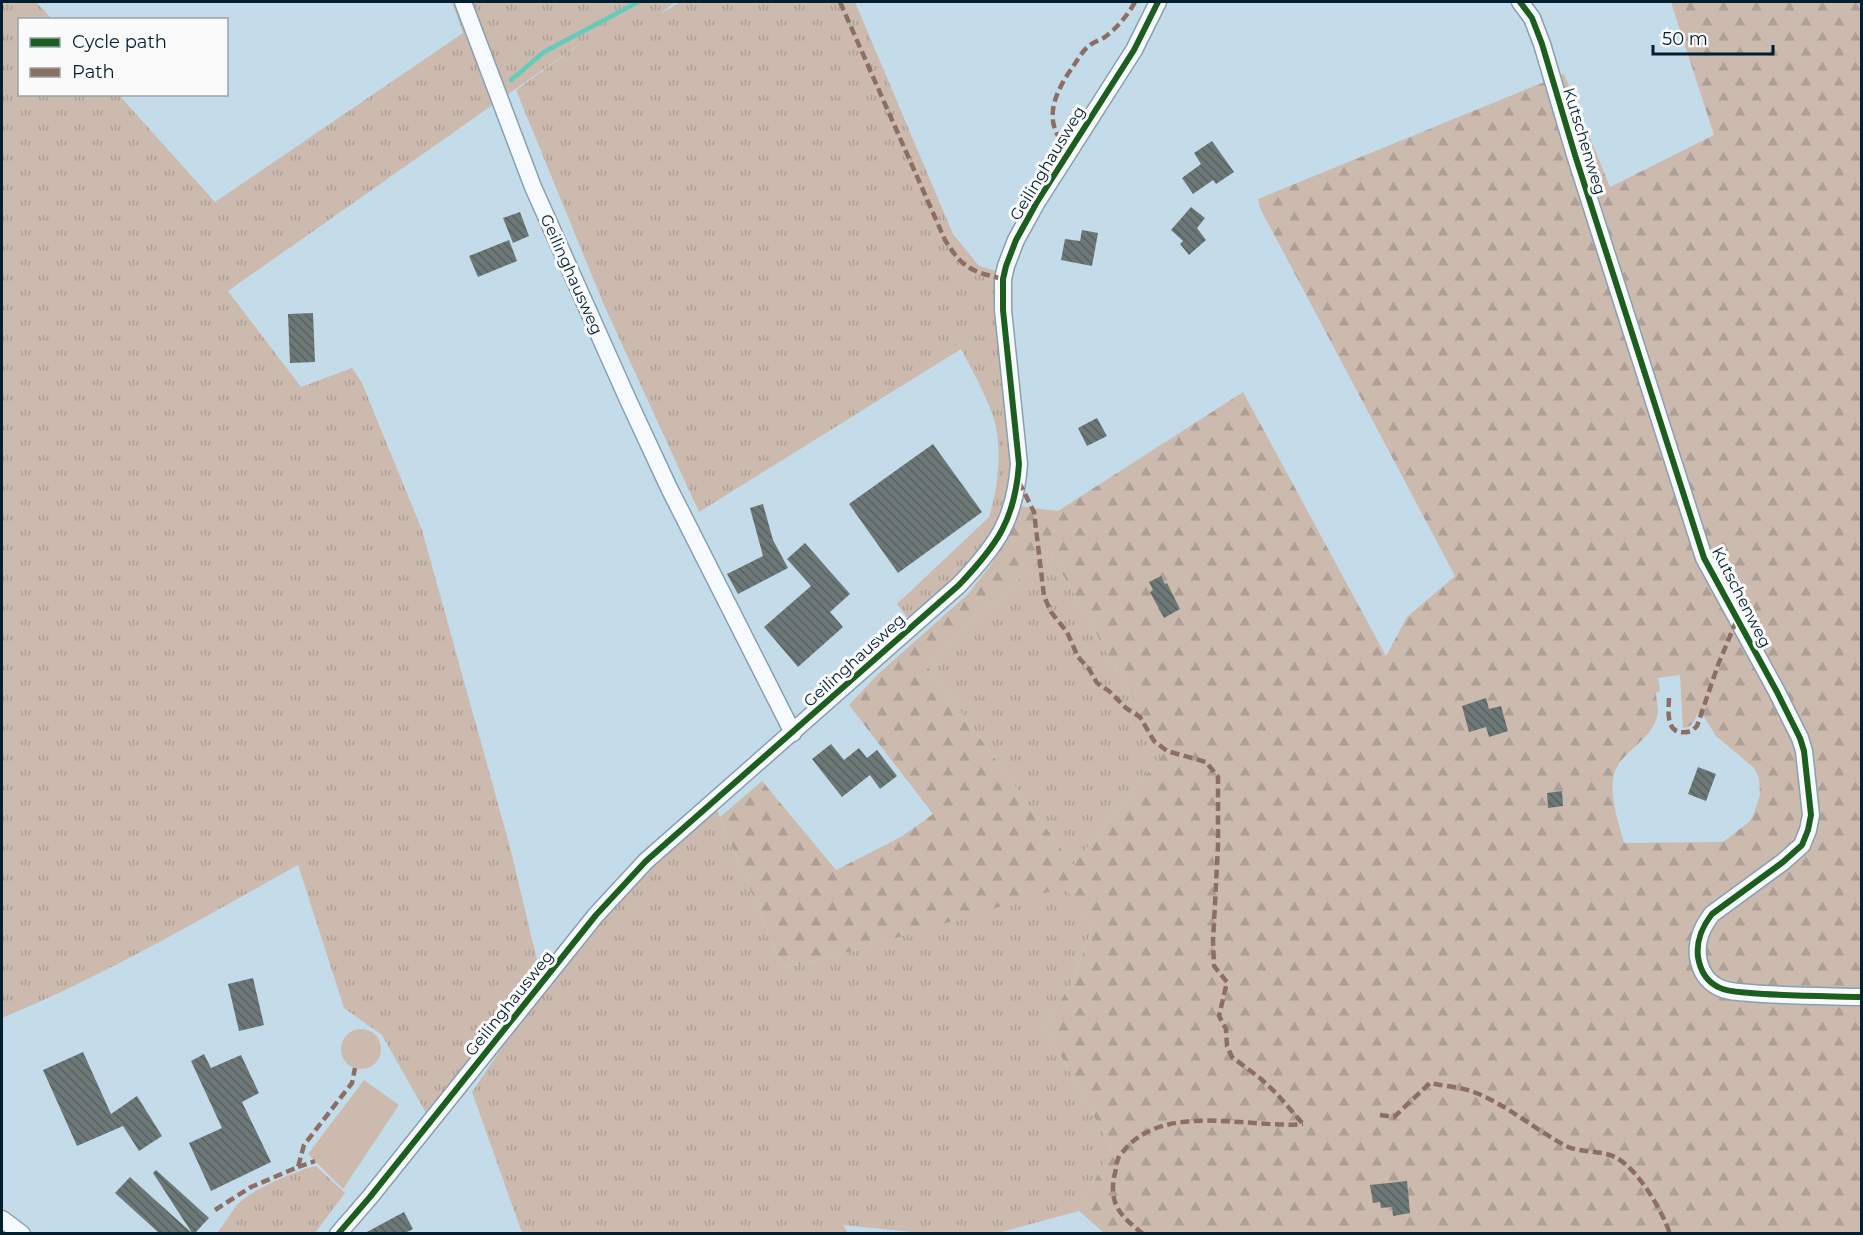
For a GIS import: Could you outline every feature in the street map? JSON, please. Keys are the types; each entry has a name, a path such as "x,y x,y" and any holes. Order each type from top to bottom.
{"street":[{"name":"Geilinghausweg","path":"463,2 532,187 669,488 793,733"},
{"name":"Geilinghausweg","path":"338,1233 370,1197 603,908 646,861 959,585 982,561 1000,537 1008,518 1018,479 1019,464 1003,310 1003,279 1006,266 1016,240 1037,202 1134,50 1158,2"},
{"name":"Kutschenweg","path":"1520,2 1532,18 1542,44 1575,155 1704,558 1777,692 1804,751 1810,814 1805,839 1802,845 1783,862 1712,914 1703,925 1697,947 1701,967 1711,982 1726,990 1761,994 1862,997"},
{"path":"2,1219 22,1233"}],"green space":[{"path":"2,2 36,2 51,18 18,18 18,96 120,96 215,202 463,33 452,2 675,2 660,14 680,2 855,2 953,234 979,266 996,271 996,296 1014,463 1006,505 982,558 911,622 897,604 989,517 999,463 997,434 984,393 961,349 699,512 604,305 516,90 595,33 228,291 301,387 352,368 362,383 422,530 510,847 538,964 547,977 426,1113 382,1035 344,1008 298,865 115,965 2,1018"},
{"path":"1671,2 1861,2 1861,1233 1104,1233 1079,1211 1111,1149 1044,1027 1073,981 1092,928 1065,887 853,951 783,968 720,817 762,781 836,870 901,837 933,814 849,705 878,674 968,594 992,563 1008,537 1018,506 1058,511 1243,392 1386,656 1407,617 1455,576 1260,208 1258,199 1564,74 1610,187 1714,135","holes":["1049,550 1164,753 1073,865 927,666","1680,675 1683,728 1692,725 1698,713 1704,717 1716,736 1754,768 1759,778 1760,795 1749,822 1723,842 1624,843 1613,795 1613,779 1621,761 1650,731 1655,722 1658,712 1656,693 1660,691 1658,678"]},
{"path":"1049,550 1164,753 1073,865 927,666"},
{"path":"715,805 783,968 853,951 1065,886 1092,928 1073,981 1044,1027 1111,1149 1079,1211 998,1233 922,1233 843,1225 848,1233 522,1233 472,1092 551,975 597,916"},
{"path":"361,1029 375,1035 381,1049 375,1063 361,1069 347,1063 341,1049 347,1035"},
{"path":"364,1080 399,1105 343,1189 308,1154"},
{"path":"316,1166 345,1193 315,1233 217,1233 242,1200 286,1176"}],"building":[{"path":"1212,141 1234,172 1216,184 1213,180 1193,194 1182,178 1201,164 1194,153"},
{"path":"1191,207 1205,218 1197,228 1206,240 1189,255 1180,244 1183,241 1171,230"},
{"path":"520,212 529,236 513,243 503,218"},
{"path":"1082,230 1098,233 1092,266 1061,260 1065,239 1080,241"},
{"path":"509,240 517,261 478,277 469,256"},
{"path":"313,313 315,362 290,363 288,314"},
{"path":"1097,418 1107,436 1087,446 1078,428"},
{"path":"933,444 982,512 898,573 849,504"},
{"path":"763,504 773,540 788,568 738,594 727,574 763,556 750,508"},
{"path":"805,543 850,594 830,612 843,627 798,667 764,627 811,586 787,559"},
{"path":"1161,576 1180,609 1164,618 1150,592 1153,590 1149,582"},
{"path":"1486,698 1489,709 1501,706 1508,731 1489,737 1486,727 1469,732 1462,706"},
{"path":"831,744 844,760 859,748 867,758 877,750 897,776 880,789 870,775 842,797 812,759"},
{"path":"1698,767 1716,774 1706,801 1688,794"},
{"path":"1562,791 1563,806 1548,808 1547,793"},
{"path":"253,978 264,1025 239,1031 228,984"},
{"path":"83,1052 111,1114 137,1096 162,1136 139,1151 123,1126 77,1146 43,1070"},
{"path":"204,1054 211,1068 241,1055 259,1093 242,1102 271,1162 211,1191 189,1143 222,1128 191,1061"},
{"path":"156,1170 209,1218 195,1233 192,1233 153,1173"},
{"path":"130,1177 192,1233 159,1233 115,1193"},
{"path":"1407,1181 1410,1213 1393,1216 1392,1207 1381,1208 1380,1202 1373,1203 1370,1185"},
{"path":"404,1212 413,1229 405,1233 365,1233"}],"waterway":[{"path":"511,80 544,52 638,2"}],"marked path":[{"path":"840,2 945,240 963,263 975,271 1003,279"},
{"path":"1070,150 1055,130 1053,120 1055,99 1065,78 1084,51 1114,30 1135,2"},
{"path":"1019,482 1034,512 1044,596 1051,612 1067,632 1078,657 1089,669 1097,683 1140,717 1154,741 1167,751 1206,762 1218,777 1214,966 1227,982 1219,1016 1226,1029 1227,1046 1232,1057 1277,1094 1303,1124"},
{"path":"1669,698 1670,724 1677,731 1692,731 1697,726 1737,619"},
{"path":"215,1210 251,1187 298,1167 304,1145 352,1083 355,1068"},
{"path":"1380,1115 1394,1117 1430,1083 1484,1096 1566,1146 1577,1150 1603,1153 1624,1163 1648,1191 1670,1234"},
{"path":"1143,1234 1123,1216 1113,1196 1114,1177 1119,1156 1143,1134 1164,1126 1186,1122 1303,1124"},
{"path":"298,1167 315,1161"}],"cycle path":[{"path":"338,1234 596,915 646,861 959,585 994,544 1013,501 1019,464 1003,310 1003,279 1006,266 1016,240 1037,202 1134,50 1158,2"},
{"path":"1520,2 1532,18 1542,44 1575,155 1704,558 1777,692 1804,751 1811,815 1802,845 1783,862 1712,914 1699,939 1700,966 1710,981 1729,991 1862,997"}]}
